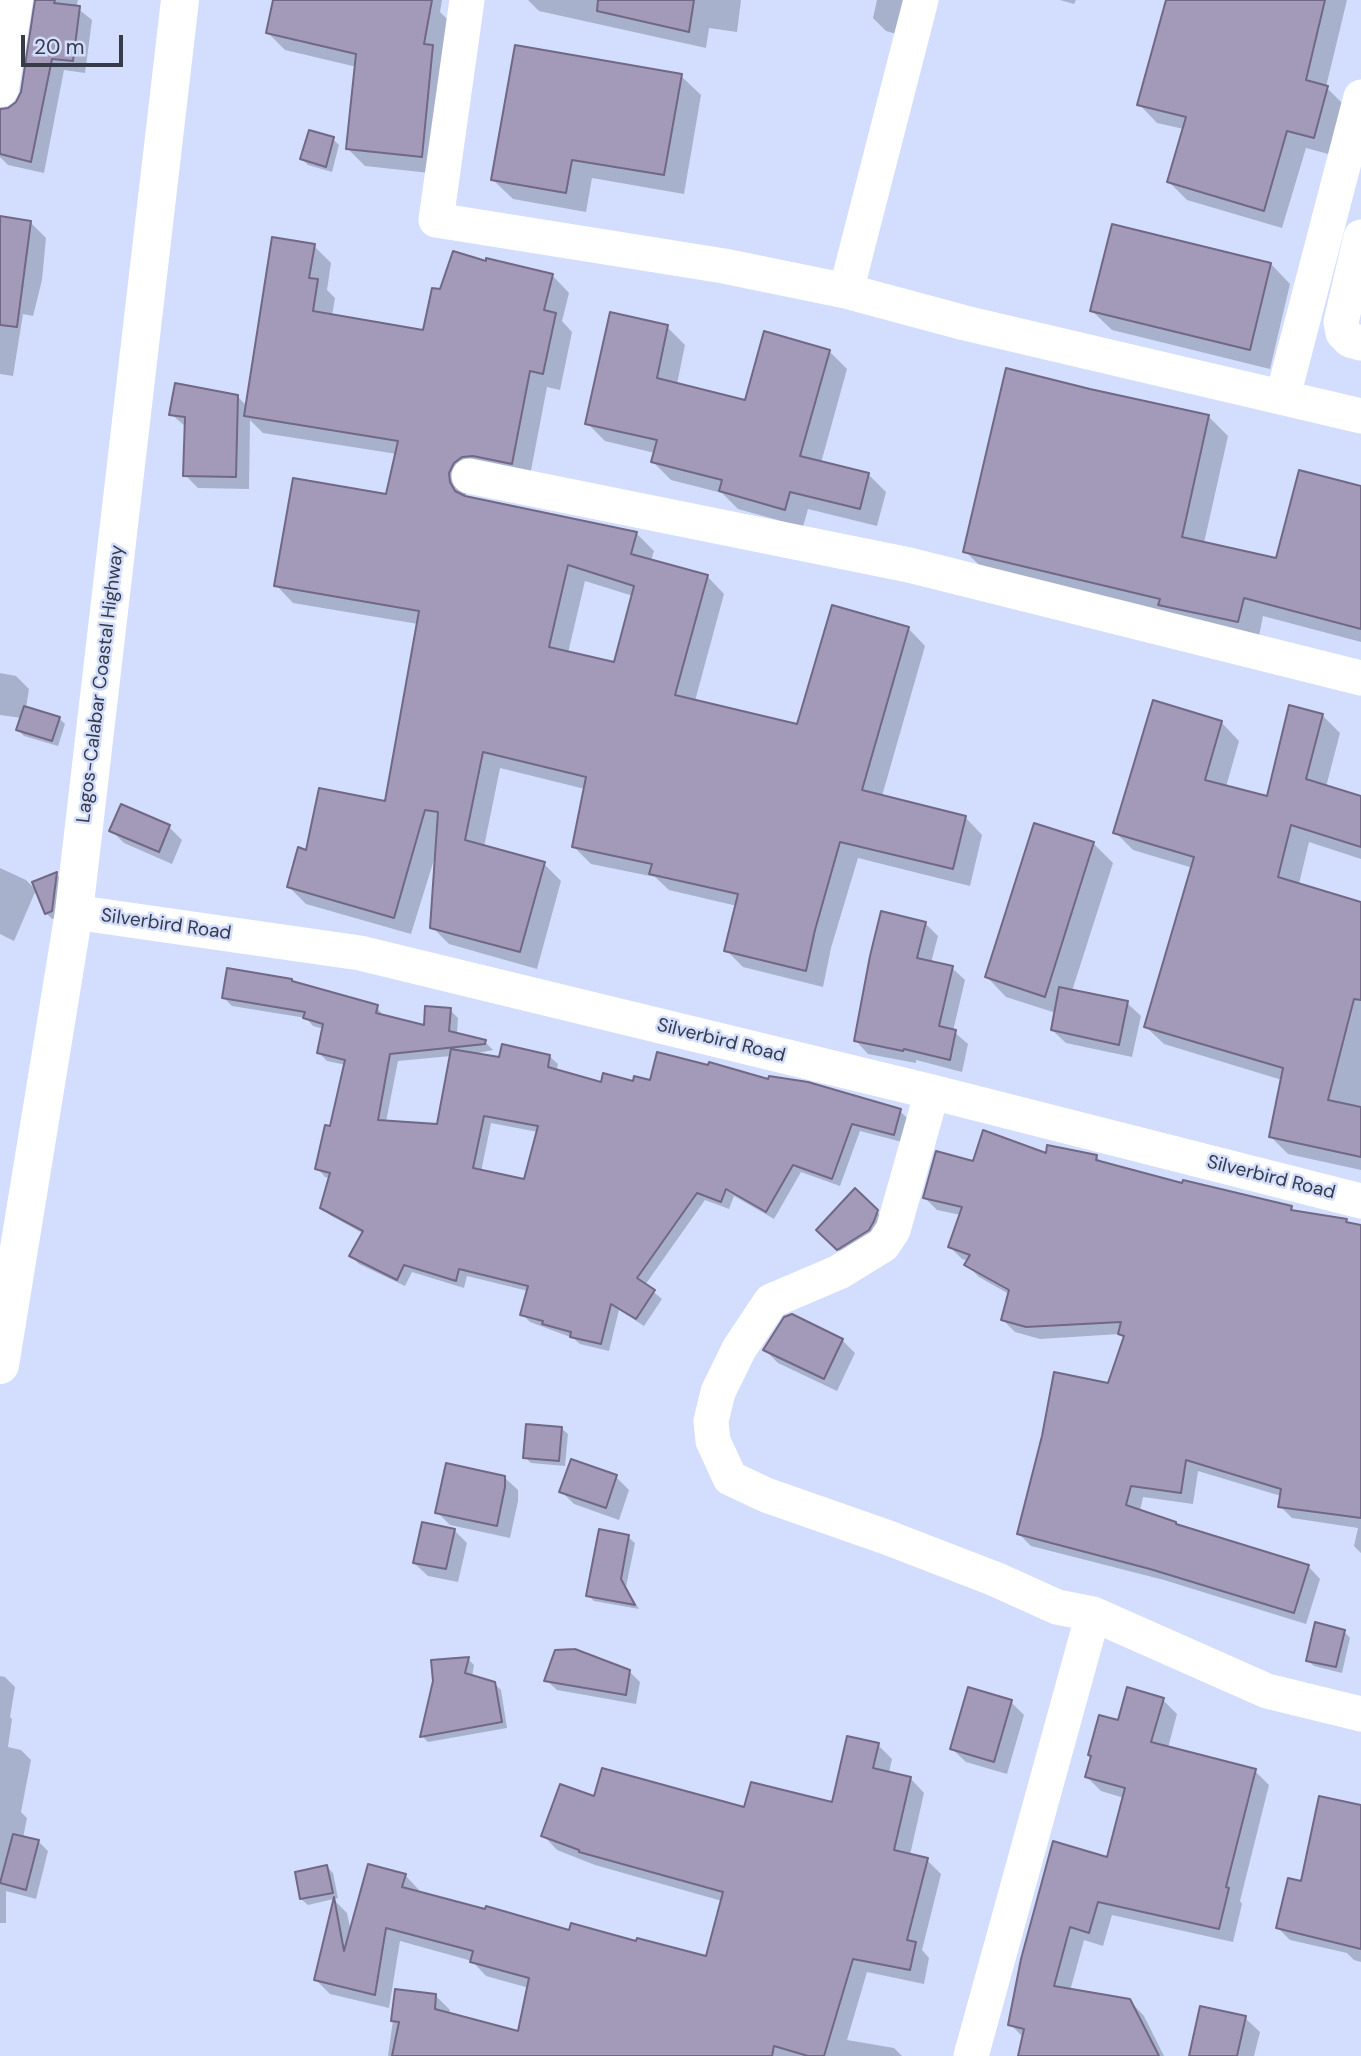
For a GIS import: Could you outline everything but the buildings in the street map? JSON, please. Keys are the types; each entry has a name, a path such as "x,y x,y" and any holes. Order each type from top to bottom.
{"highway":[{"path":"0,88 14,0"},
{"name":"Lagos-Calabar Coastal Highway","path":"0,1365 74,912 180,0"}],"street":[{"path":"467,0 436,220 724,266 846,291 965,323 1361,416"},
{"path":"846,291 921,0"},
{"path":"1283,396 1359,112"},
{"path":"1361,237 1341,322 1343,333 1350,340 1361,343"},
{"path":"468,477 909,565 1361,678"},
{"name":"Silverbird Road","path":"74,912 360,953 932,1092 1361,1201"},
{"path":"932,1092 893,1230 883,1245 839,1272 771,1301 739,1349 718,1392 711,1421 713,1441 730,1478 748,1488 995,1579 1057,1607 1093,1614 1267,1691 1361,1714"},
{"path":"971,2056 1093,1614"}]}
